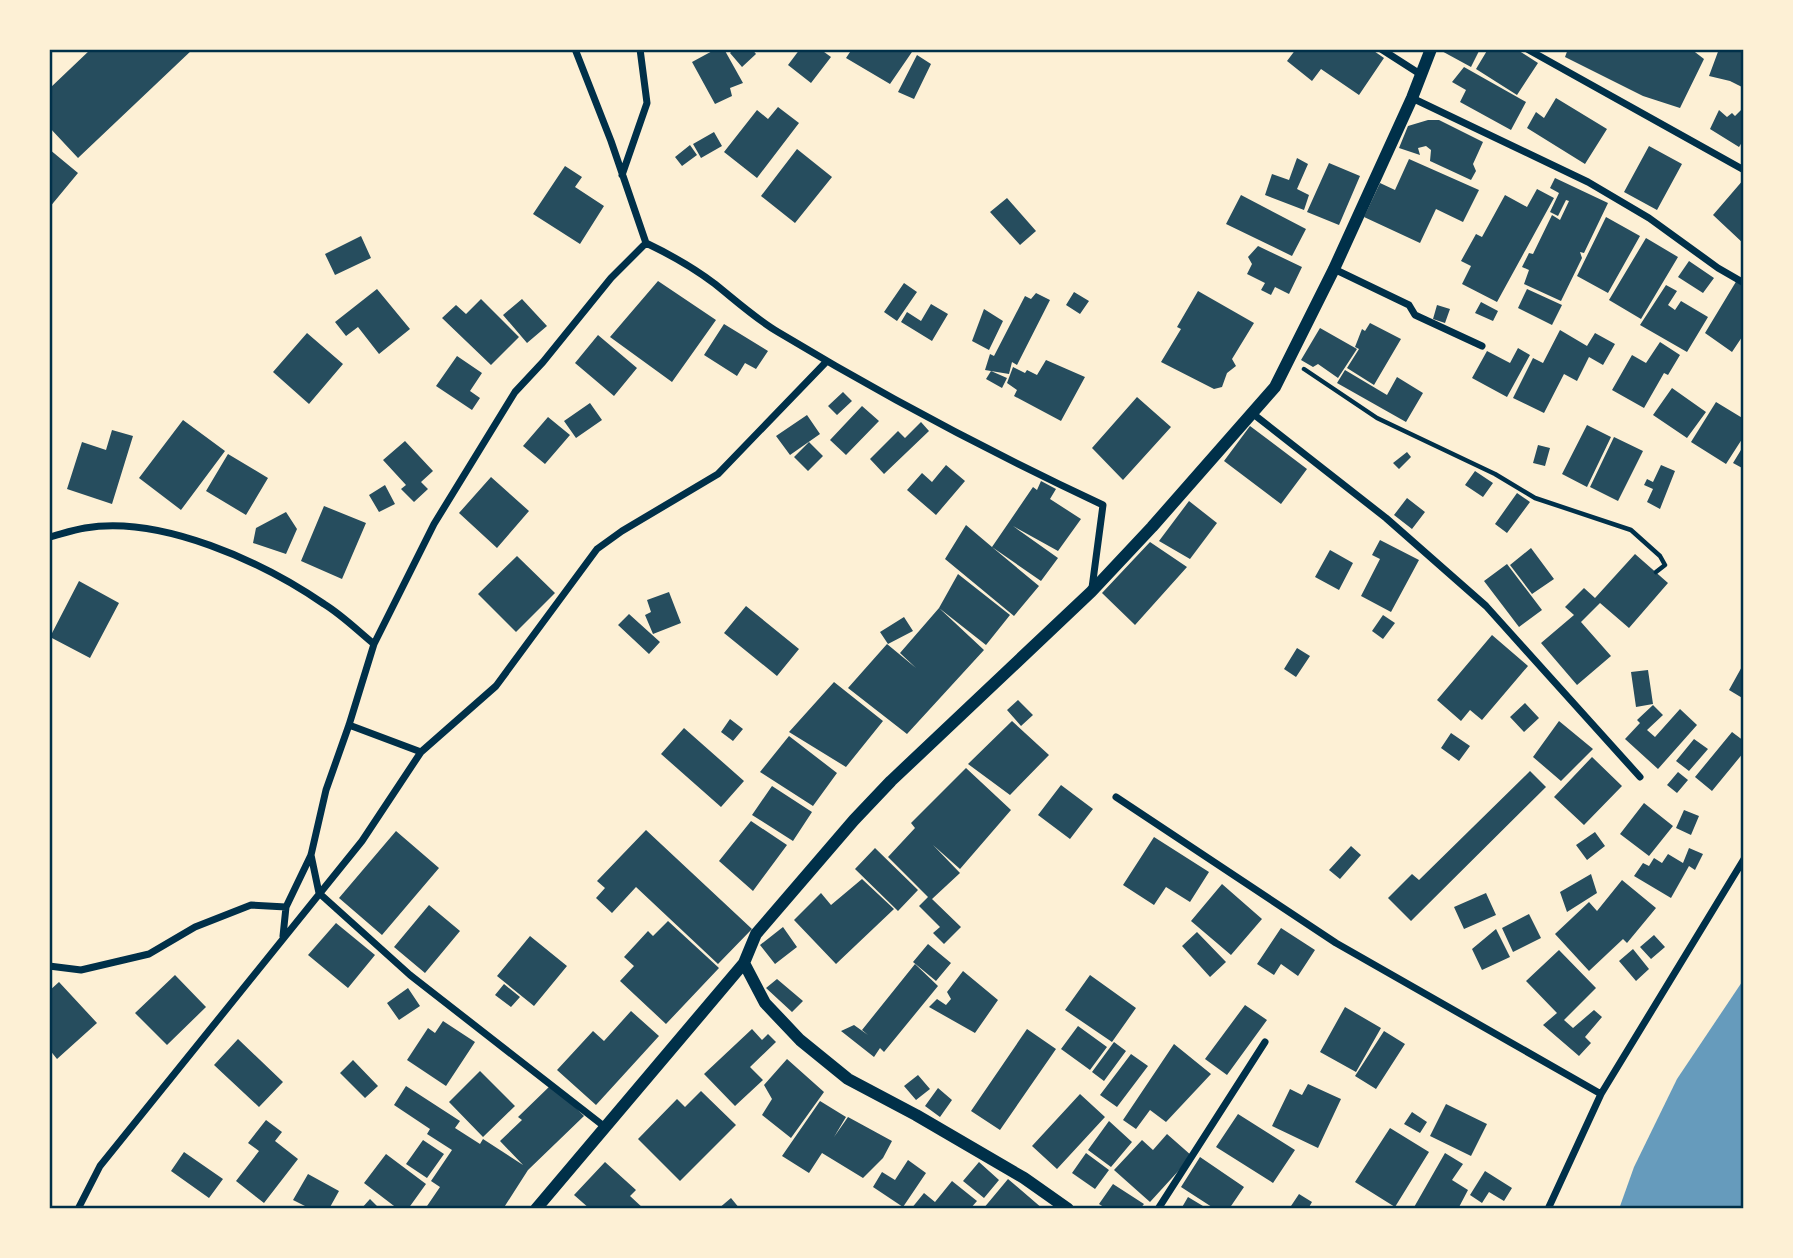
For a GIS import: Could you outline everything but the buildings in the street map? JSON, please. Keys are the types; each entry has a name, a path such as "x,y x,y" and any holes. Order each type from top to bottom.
{"street":[{"path":"575,49 646,243 711,281 774,330 827,361 958,434 1103,505 1091,592"},
{"path":"622,176 647,103 640,49"},
{"path":"1381,49 1420,74"},
{"path":"536,1209 744,962 756,934 854,820 891,781 1091,592 1275,387 1334,269 1412,98 1431,49"},
{"path":"1527,49 1744,170"},
{"path":"1412,98 1588,182 1649,218 1744,283"},
{"path":"283,936 286,907 311,855 326,790 374,644 434,524 515,392 611,278 646,243"},
{"path":"1334,269 1409,305 1415,315 1482,346"},
{"path":"78,1209 100,1166 362,841 421,752 496,686 597,549 622,531 718,474 827,361"},
{"path":"1252,413 1386,518 1486,606 1640,777"},
{"path":"49,537 86,527 122,526 172,534 230,552 325,604 374,644"},
{"path":"349,725 421,752"},
{"path":"1116,797 1336,943 1601,1094"},
{"path":"311,855 319,893 410,975 605,1127"},
{"path":"1548,1209 1601,1094 1744,859"},
{"path":"49,966 81,970 149,954 195,927 251,905 286,907"},
{"path":"744,962 765,1003 800,1040 848,1079 1024,1178 1068,1209"},
{"path":"1158,1209 1265,1042"}],"path":[{"path":"1289,359 1377,418 1495,474 1535,498 1631,530 1660,556 1665,565 1656,572"}],"water":[{"path":"1744,979 1744,1209 1619,1209 1634,1167 1677,1079"}]}
